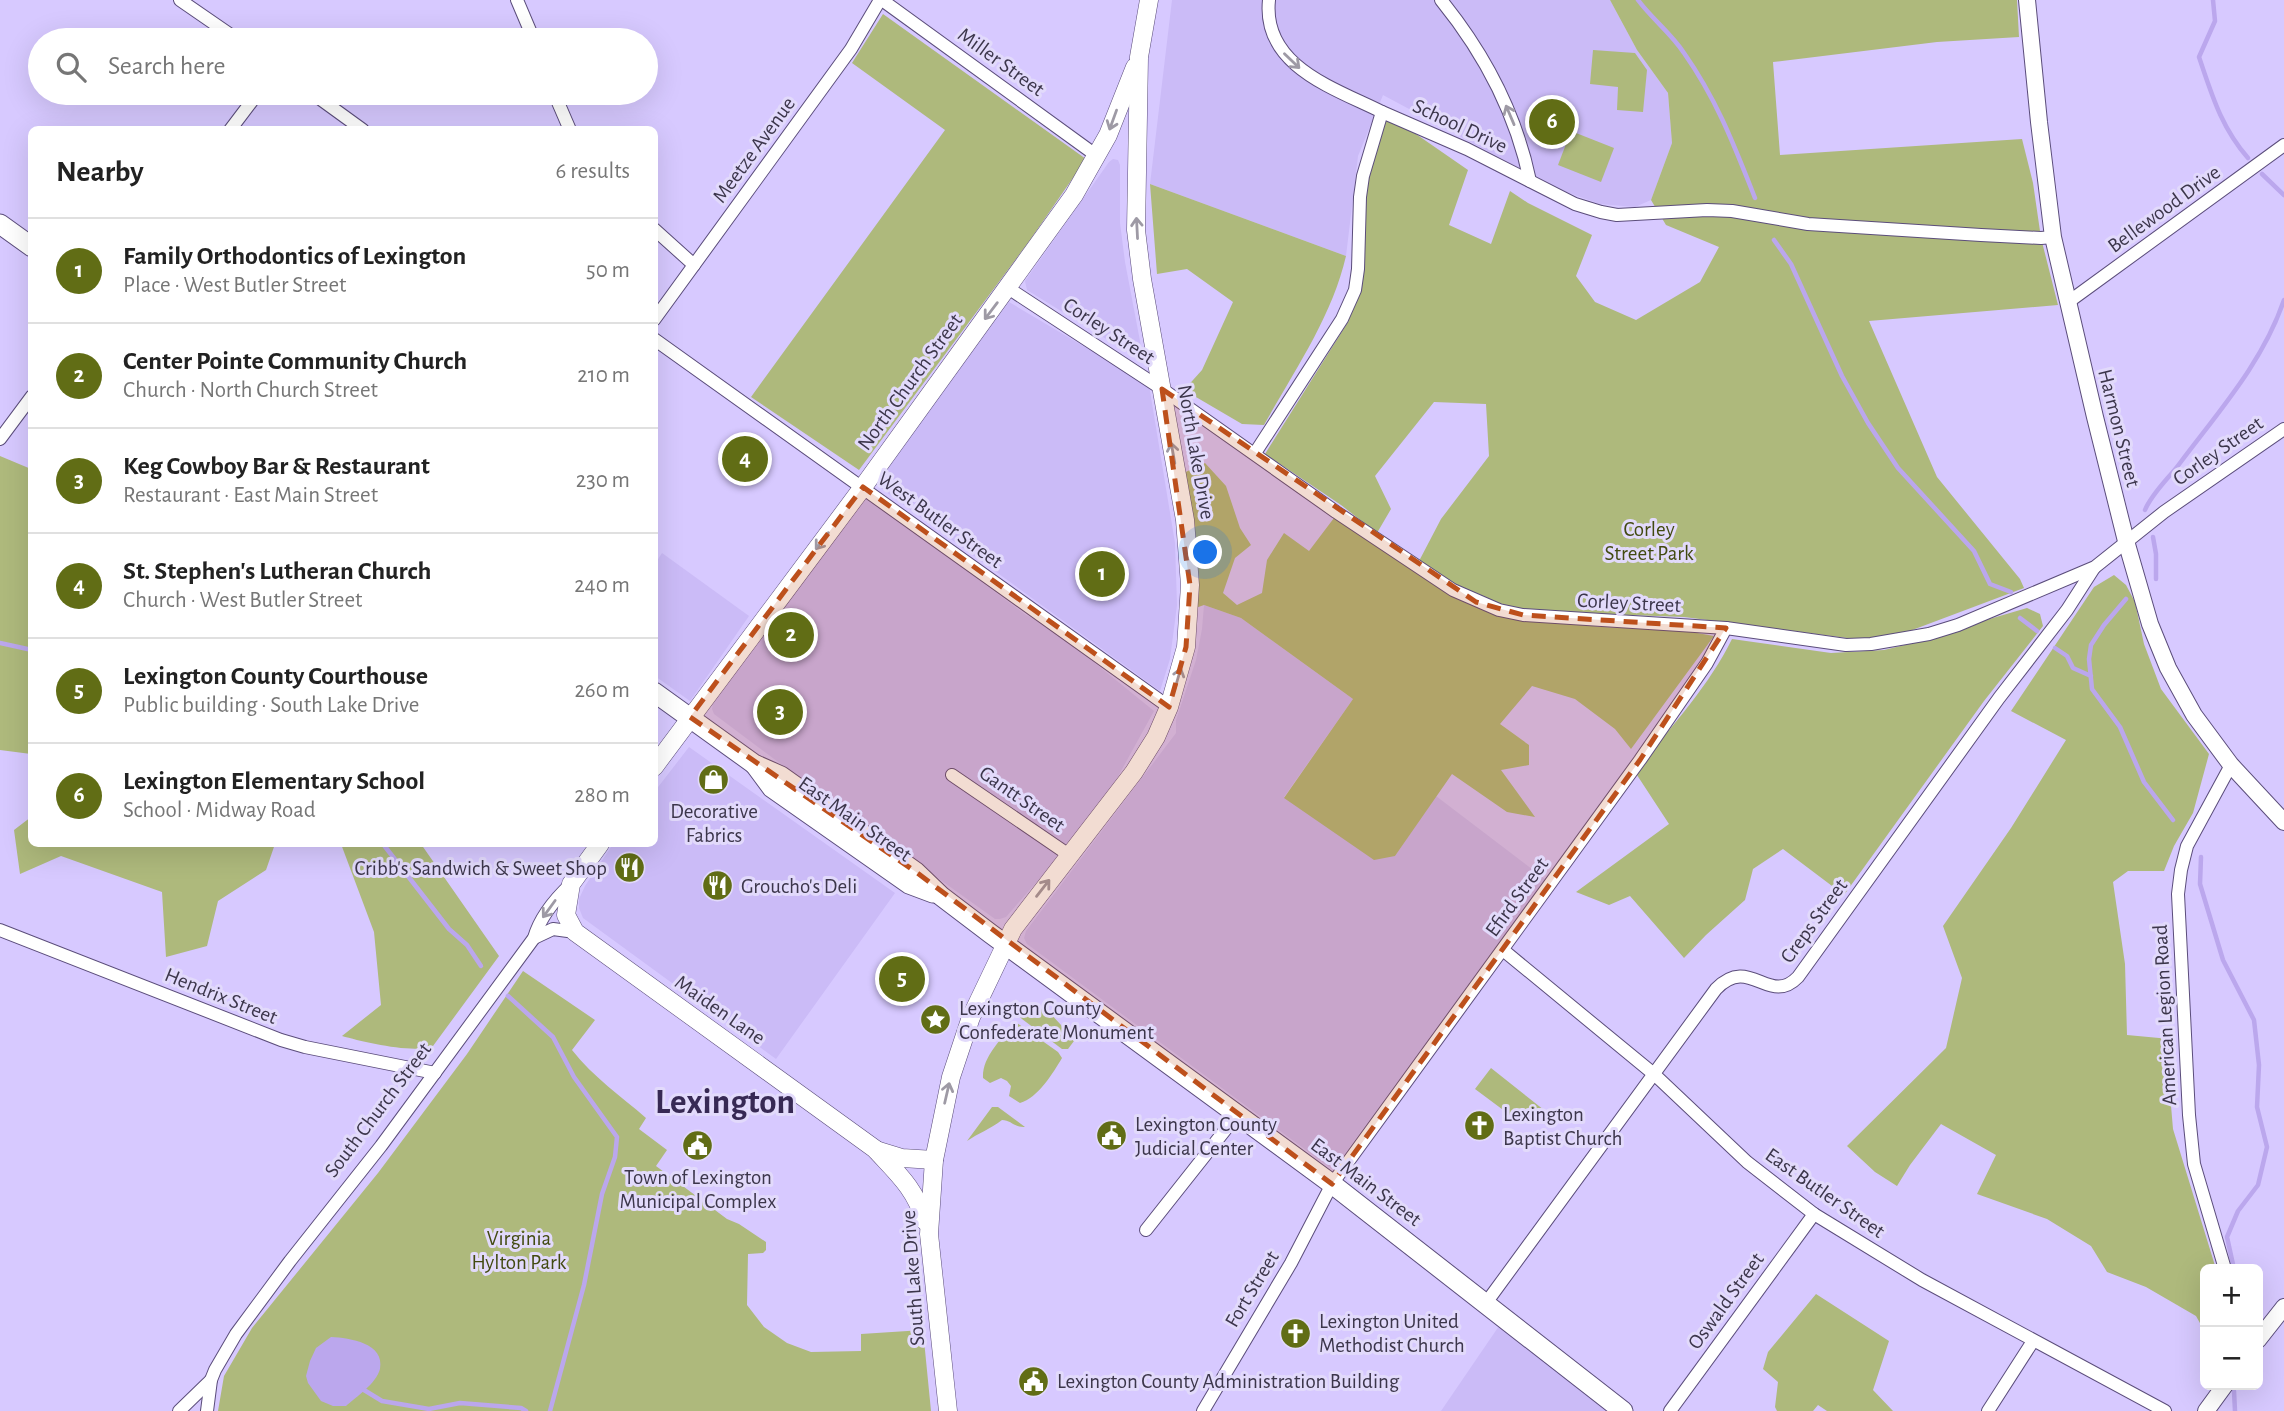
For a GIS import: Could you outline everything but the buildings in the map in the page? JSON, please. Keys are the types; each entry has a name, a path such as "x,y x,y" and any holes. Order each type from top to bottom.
{"main road":[{"name":"North Lake Drive","path":"1005,944 1031,904 1134,772 1156,737 1170,707 1185,647 1190,585 1185,520 1142,279 1136,230 1139,57 1149,0"},
{"name":"North Church Street","path":"690,717 863,487 1074,195 1097,156 1139,57"},
{"path":"0,224 28,244"},
{"name":"East Main Street","path":"658,695 754,764 772,788 909,884 941,896 1332,1184 1623,1411"},
{"path":"658,761 690,717"},
{"name":"South Church Street","path":"571,884 598,847"},
{"path":"571,884 566,915 575,932"},
{"name":"Maiden Lane","path":"575,932 875,1149 911,1188 920,1205 929,1234"},
{"name":"South Lake Drive","path":"948,1411 929,1234 934,1160 945,1101 958,1054 971,1017 1005,944"},
{"name":"Maiden Lane","path":"875,1149 902,1158 934,1160"}],"street":[{"path":"180,0 221,28"},
{"path":"517,0 529,28"},
{"name":"Miller Street","path":"881,0 1097,156"},
{"name":"Meetze Avenue","path":"658,314 851,49 881,0"},
{"path":"1269,0 1272,36 1286,56 1305,73 1382,112"},
{"path":"1441,0 1462,26 1504,99 1519,136 1530,181"},
{"name":"Harmon Street","path":"2027,0 2053,237 2126,541 2150,624 2168,668 2194,715 2231,765 2284,822"},
{"path":"233,126 248,105"},
{"path":"329,105 357,126"},
{"path":"559,105 568,126"},
{"name":"School Drive","path":"1255,453 1342,319 1355,290 1363,176 1382,112 1467,149 1587,209 1617,215 1732,211 1808,224 1981,236 2053,237"},
{"name":"Bellewood Drive","path":"2067,303 2284,145"},
{"path":"658,233 694,265"},
{"name":"Corley Street","path":"1008,288 1162,389 1374,538 1453,590 1476,602 1523,615 1726,628 1846,645 1896,641 1929,634 1958,625 2095,567 2164,512 2284,429"},
{"name":"West Butler Street","path":"658,342 1170,707"},
{"path":"0,439 28,401"},
{"name":"Creps Street","path":"1486,1303 1723,982 1742,975 1777,987 1785,986 1798,977 1999,698 2067,610 2095,567"},
{"name":"Efird Street","path":"1332,1184 1692,685 1726,628"},
{"name":"American Legion Road","path":"2224,1264 2194,1164 2178,894 2187,846 2231,765"},
{"name":"Gantt Street","path":"952,775 1069,855"},
{"name":"South Church Street","path":"207,1411 211,1380 228,1346 435,1073 534,938 542,918 571,884"},
{"path":"534,938 553,929 575,932"},
{"name":"Hendrix Street","path":"0,930 281,1040 435,1073"},
{"name":"East Butler Street","path":"1503,950 1655,1075 1747,1162 1814,1213 1922,1280 2165,1411"},
{"path":"1146,1230 1237,1115"},
{"name":"Fort Street","path":"1203,1411 1294,1256 1332,1184"},
{"name":"Oswald Street","path":"1670,1411 1814,1213"},
{"path":"2263,1333 2284,1307"},
{"path":"1988,1411 2033,1341"},
{"path":"179,1411 211,1380"},
{"path":"2206,1411 2221,1390"}],"highlighted area":[{"path":"1162,389 1476,602 1523,615 1726,628 1640,760 1332,1184 916,872 690,717 863,487 1169,707 1186,647 1190,585"}],"shaded area":[{"path":"1172,0 1610,0 1637,50 1668,93 1672,143 1651,200 1635,207 1600,204 1558,189 1383,95 1358,156 1346,256 1150,184"},
{"path":"1113,159 1118,160 1120,165 1120,223 1141,348 1129,353 1027,290 1025,281"},
{"path":"1009,302 1149,385 1175,543 1177,605 1170,659 1160,691 875,484"},
{"path":"866,496 1026,615 1041,622 1074,646 1154,711 1115,782 1071,843 1006,917 1000,919 995,919 829,800 714,714 712,709 713,702"},
{"path":"662,553 749,616 690,701 658,678 658,559"},
{"path":"1204,605 1241,618 1353,699 1284,797 1395,856 1436,796 1545,879 1333,1170 1027,944 1024,938 1026,931 1176,733 1176,720 1196,660"},
{"path":"689,747 895,893 776,1059 583,918 579,899 611,847 658,847 658,787"},
{"path":"1499,1326 1607,1411 1441,1411"},
{"path":"331,1337 364,1344 377,1353 380,1360 378,1375 346,1406 333,1406 321,1401 306,1376 316,1348"}],"green space":[{"name":"Corley Street Park","path":"1610,0 2017,0 2019,37 1937,42 1773,62 1780,155 2022,139 2033,183 2041,238 2058,305 1869,321 1937,477 2020,579 2024,588 1899,635 1874,638 1847,638 1684,617 1549,615 1477,600 1418,563 1441,519 1489,456 1486,404 1434,402 1375,476 1391,509 1377,533 1341,505 1265,454 1348,322 1353,305 1367,175 1387,114 1468,170 1449,225 1491,244 1510,191 1592,235 1576,276 1595,302 1636,320 1700,282 1719,247 1666,225 1651,200 1672,143 1668,93 1637,50"},
{"path":"883,14 1086,159 1030,240 859,470 751,397 945,130 852,63"},
{"path":"1593,50 1635,53 1647,70 1643,112 1617,110 1618,87 1590,84"},
{"path":"1571,131 1614,148 1601,182 1558,165"},
{"path":"1150,184 1346,256 1332,301 1322,322 1264,425 1242,424 1184,390 1202,370 1233,302 1187,269 1157,274"},
{"path":"0,456 28,468 28,754 0,750"},
{"path":"1205,463 1226,486 1240,528 1251,545 1235,558 1223,593 1237,605 1262,593 1267,560 1284,533 1309,551 1334,518 1451,592 1547,622 1686,631 1714,636 1631,749 1615,729 1575,699 1532,686 1500,724 1529,745 1529,765 1501,770 1535,817 1507,812 1452,774 1395,856 1374,860 1284,798 1353,699 1241,618 1204,605 1190,610 1177,476"},
{"path":"2114,575 2126,585 2135,602 2144,644 2161,689 2209,754 2193,813 2174,846 2164,871 2128,871 2113,882 2125,964 2127,1035 2170,1039 2169,1082 2173,1129 2214,1264 2200,1264 2200,1323 2196,1316 2146,1287 2107,1272 2091,1246 2047,1219 1977,1194 1996,1155 1941,1124 1897,1186 1875,1172 1847,1146 1946,1048 1962,978 1943,926 2011,828 2066,740 2011,711 2094,587"},
{"path":"2027,608 2040,614 2043,626 1984,701 1844,895 1783,849 1753,869 1745,900 1684,958 1630,896 1609,905 1576,892 1669,824 1635,772 1699,692 1732,639 1831,653 1884,650 1946,635 1969,625"},
{"path":"28,819 28,847 274,847 266,870 218,901 207,946 166,957 162,892 61,856 20,874 14,830"},
{"path":"342,847 423,847 499,956 433,1046 401,1048 342,1036 381,1005 374,932"},
{"name":"Virginia Hylton Park","path":"523,971 595,1020 572,1050 598,1078 646,1118 639,1129 667,1150 656,1166 727,1219 766,1242 766,1250 763,1253 748,1254 747,1305 764,1327 787,1343 811,1352 861,1351 861,1334 923,1330 931,1411 218,1411 224,1376 252,1328 378,1173 467,1054"},
{"path":"1015,1002 1022,1006 1033,1004 1049,1012 1061,1025 1063,1032 1074,1041 1068,1049 1062,1049 1022,1019 1017,1014"},
{"path":"1017,1023 1058,1052 1062,1058 1039,1091 1020,1103 1009,1096 1011,1086 1007,1081 1001,1078 990,1083 983,1078 989,1056 1013,1024"},
{"path":"1491,1068 1544,1110 1534,1123 1527,1118 1522,1124 1475,1089"},
{"path":"992,1107 998,1107 1025,1127 1002,1120 967,1141"},
{"path":"1816,1294 1889,1341 1873,1390 1893,1411 1827,1411 1818,1405 1813,1411 1777,1411 1775,1407 1778,1382 1763,1369 1768,1352"}],"waterway":[{"path":"1638,0 1679,46 1696,71 1732,141 1755,198"},
{"path":"2213,0 2215,21 2199,57 2224,122 2248,158"},
{"path":"2262,174 2284,195"},
{"path":"1774,240 1791,264 1842,376 1868,423 1898,468 1974,551 1990,584 2011,592"},
{"path":"2145,510 2252,365 2284,300"},
{"path":"2153,537 2156,579"},
{"path":"2126,599 2091,645 2089,659 2092,689 2120,727 2144,782 2173,820"},
{"path":"2020,618 2037,631"},
{"path":"0,643 28,649"},
{"path":"2055,648 2067,656 2073,668 2091,676"},
{"path":"385,847 449,929 467,945 481,966"},
{"path":"2201,857 2200,884 2223,960 2254,1020 2259,1065 2257,1107 2267,1147 2258,1185 2238,1211 2227,1237 2233,1264"},
{"path":"508,996 553,1037 574,1077 617,1137 615,1157 602,1194 584,1285 550,1411"},
{"path":"364,1390 382,1401 429,1409 460,1403 521,1408 526,1411"},
{"path":"2234,1391 2235,1411"}],"place":[{"name":"Lexington Elementary School","path":"1552,122"},
{"name":"St. Stephen's Lutheran Church","path":"745,459"},
{"name":"Family Orthodontics of Lexington","path":"1102,574"},
{"name":"Center Pointe Community Church","path":"791,635"},
{"name":"Keg Cowboy Bar & Restaurant","path":"780,712"},
{"name":"Decorative Fabrics","path":"714,779"},
{"name":"Cribb's Sandwich & Sweet Shop","path":"630,868"},
{"name":"Groucho's Deli","path":"718,886"},
{"name":"Lexington County Courthouse","path":"902,979"},
{"name":"Lexington County Confederate Monument","path":"936,1020"},
{"name":"Lexington Baptist Church","path":"1480,1126"},
{"name":"Lexington County Judicial Center","path":"1112,1136"},
{"name":"Town of Lexington Municipal Complex","path":"698,1145"},
{"name":"Lexington United Methodist Church","path":"1296,1333"},
{"name":"Lexington County Administration Building","path":"1034,1381"}],"district":[{"name":"Lexington","path":"725,1102"}]}
